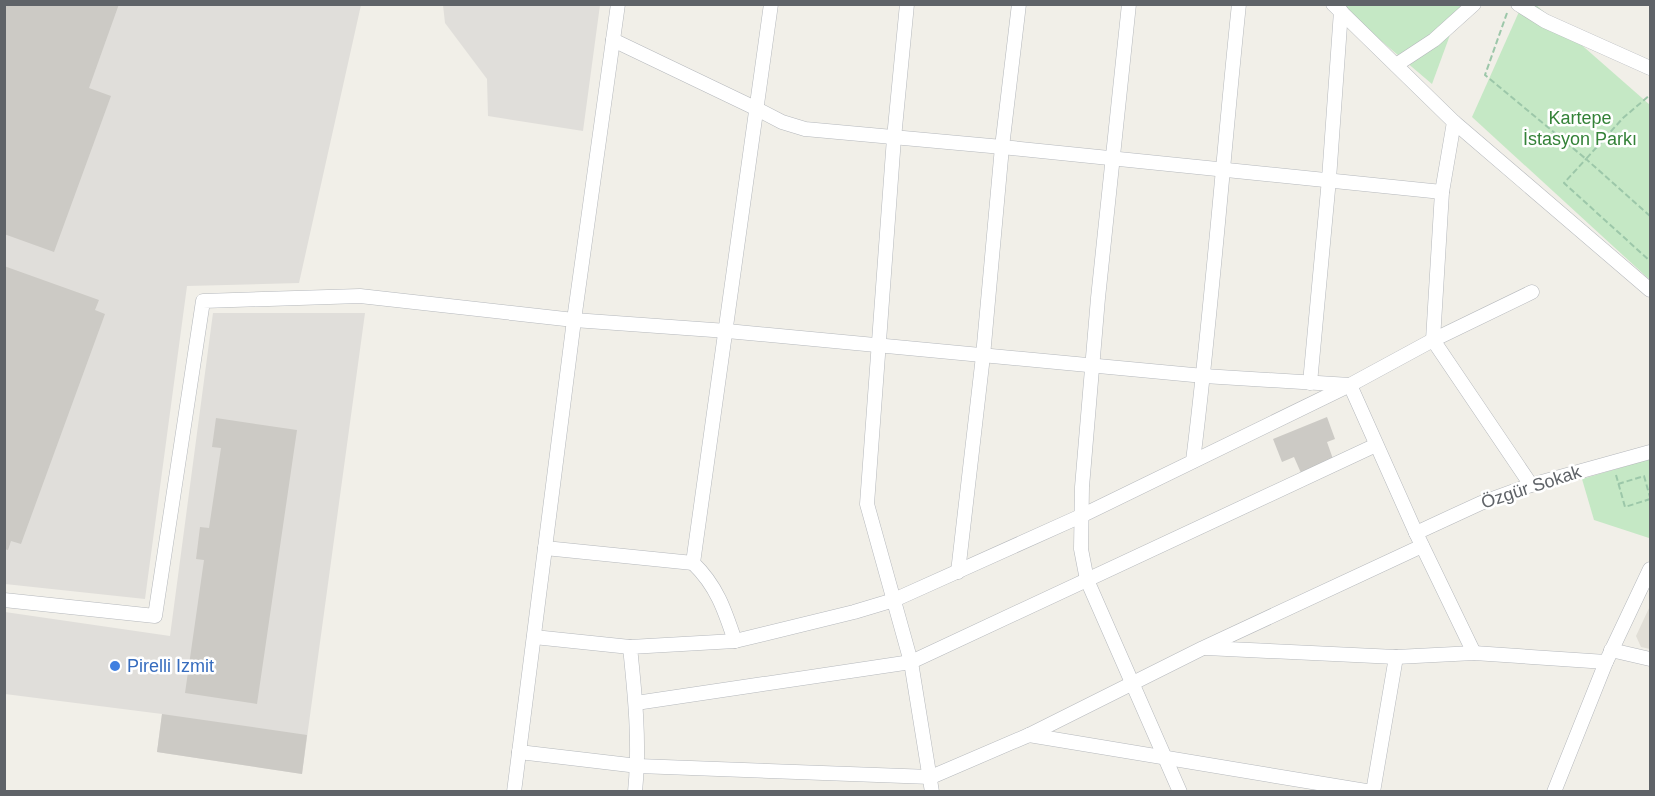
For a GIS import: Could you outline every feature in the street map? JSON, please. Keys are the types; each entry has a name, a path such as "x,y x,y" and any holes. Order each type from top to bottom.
{"street":[{"path":"514,792 574,320 618,4"},
{"path":"693,563 771,4"},
{"path":"908,4 894,138 877,345 867,504 911,662 932,792"},
{"path":"958,572 1019,4"},
{"path":"1129,4 1092,364 1082,487 1081,549 1087,580 1180,792"},
{"path":"1193,461 1204,376 1239,4"},
{"path":"1396,65 1434,40 1474,4"},
{"path":"1518,4 1545,21 1650,68"},
{"path":"1337,8 1454,122 1650,290"},
{"path":"1310,383 1329,179 1337,8"},
{"path":"613,40 782,122 805,129 1329,179 1442,192"},
{"path":"1454,122 1442,192 1433,340 1531,485"},
{"path":"534,637 630,647 735,641 894,600 1081,516 1350,385 1433,340 1532,292"},
{"path":"4,600 155,616 203,301 360,296 574,320 727,331 1204,376 1350,385"},
{"path":"1350,385 1422,546 1474,653"},
{"path":"636,703 911,662 1376,445"},
{"name":"Özgür Sokak","path":"1416,533 1481,503 1531,485 1650,452"},
{"path":"519,752 638,766 931,777 1029,735 1203,648 1422,546"},
{"path":"545,548 693,563 711,582 719,596 735,641"},
{"path":"1554,792 1609,656 1650,570"},
{"path":"630,647 636,703 638,766 635,792"},
{"path":"1203,648 1396,657 1474,653 1650,659"},
{"path":"1029,735 1372,792 1396,657"}],"path":[{"path":"1510,4 1485,75 1650,216"},
{"path":"1650,95 1623,118 1564,183 1650,261"},
{"path":"1644,476 1650,498 1625,507 1618,484 1644,476"}],"shaded area":[{"path":"5,5 361,5 299,283 187,286 145,599 5,584"},
{"path":"443,5 600,5 583,131 488,116 487,79 445,23"},
{"path":"213,313 365,313 302,774 157,752 162,714 5,694 5,612 170,636"},
{"path":"1650,606 1650,649 1641,647 1636,636"}],"green space":[{"path":"1339,5 1461,5 1432,84"},
{"name":"Kartepe İstasyon Parkı","path":"1522,5 1536,5 1650,105 1650,280 1472,117"},
{"path":"1650,459 1649,538 1594,520 1582,479"}],"building":[{"path":"4,4 119,4 89,88 111,96 54,252 4,234"},
{"path":"4,266 99,300 95,310 105,314 21,544 11,541 8,550 4,549"},
{"path":"1327,417 1335,439 1327,442 1333,459 1301,473 1294,457 1282,462 1273,439"},
{"path":"216,418 297,430 257,704 185,693 204,560 196,559 200,527 209,528 221,448 212,447"},
{"path":"162,714 307,735 302,774 157,752"}],"place":[{"name":"Pirelli Izmit","path":"115,666"}]}
